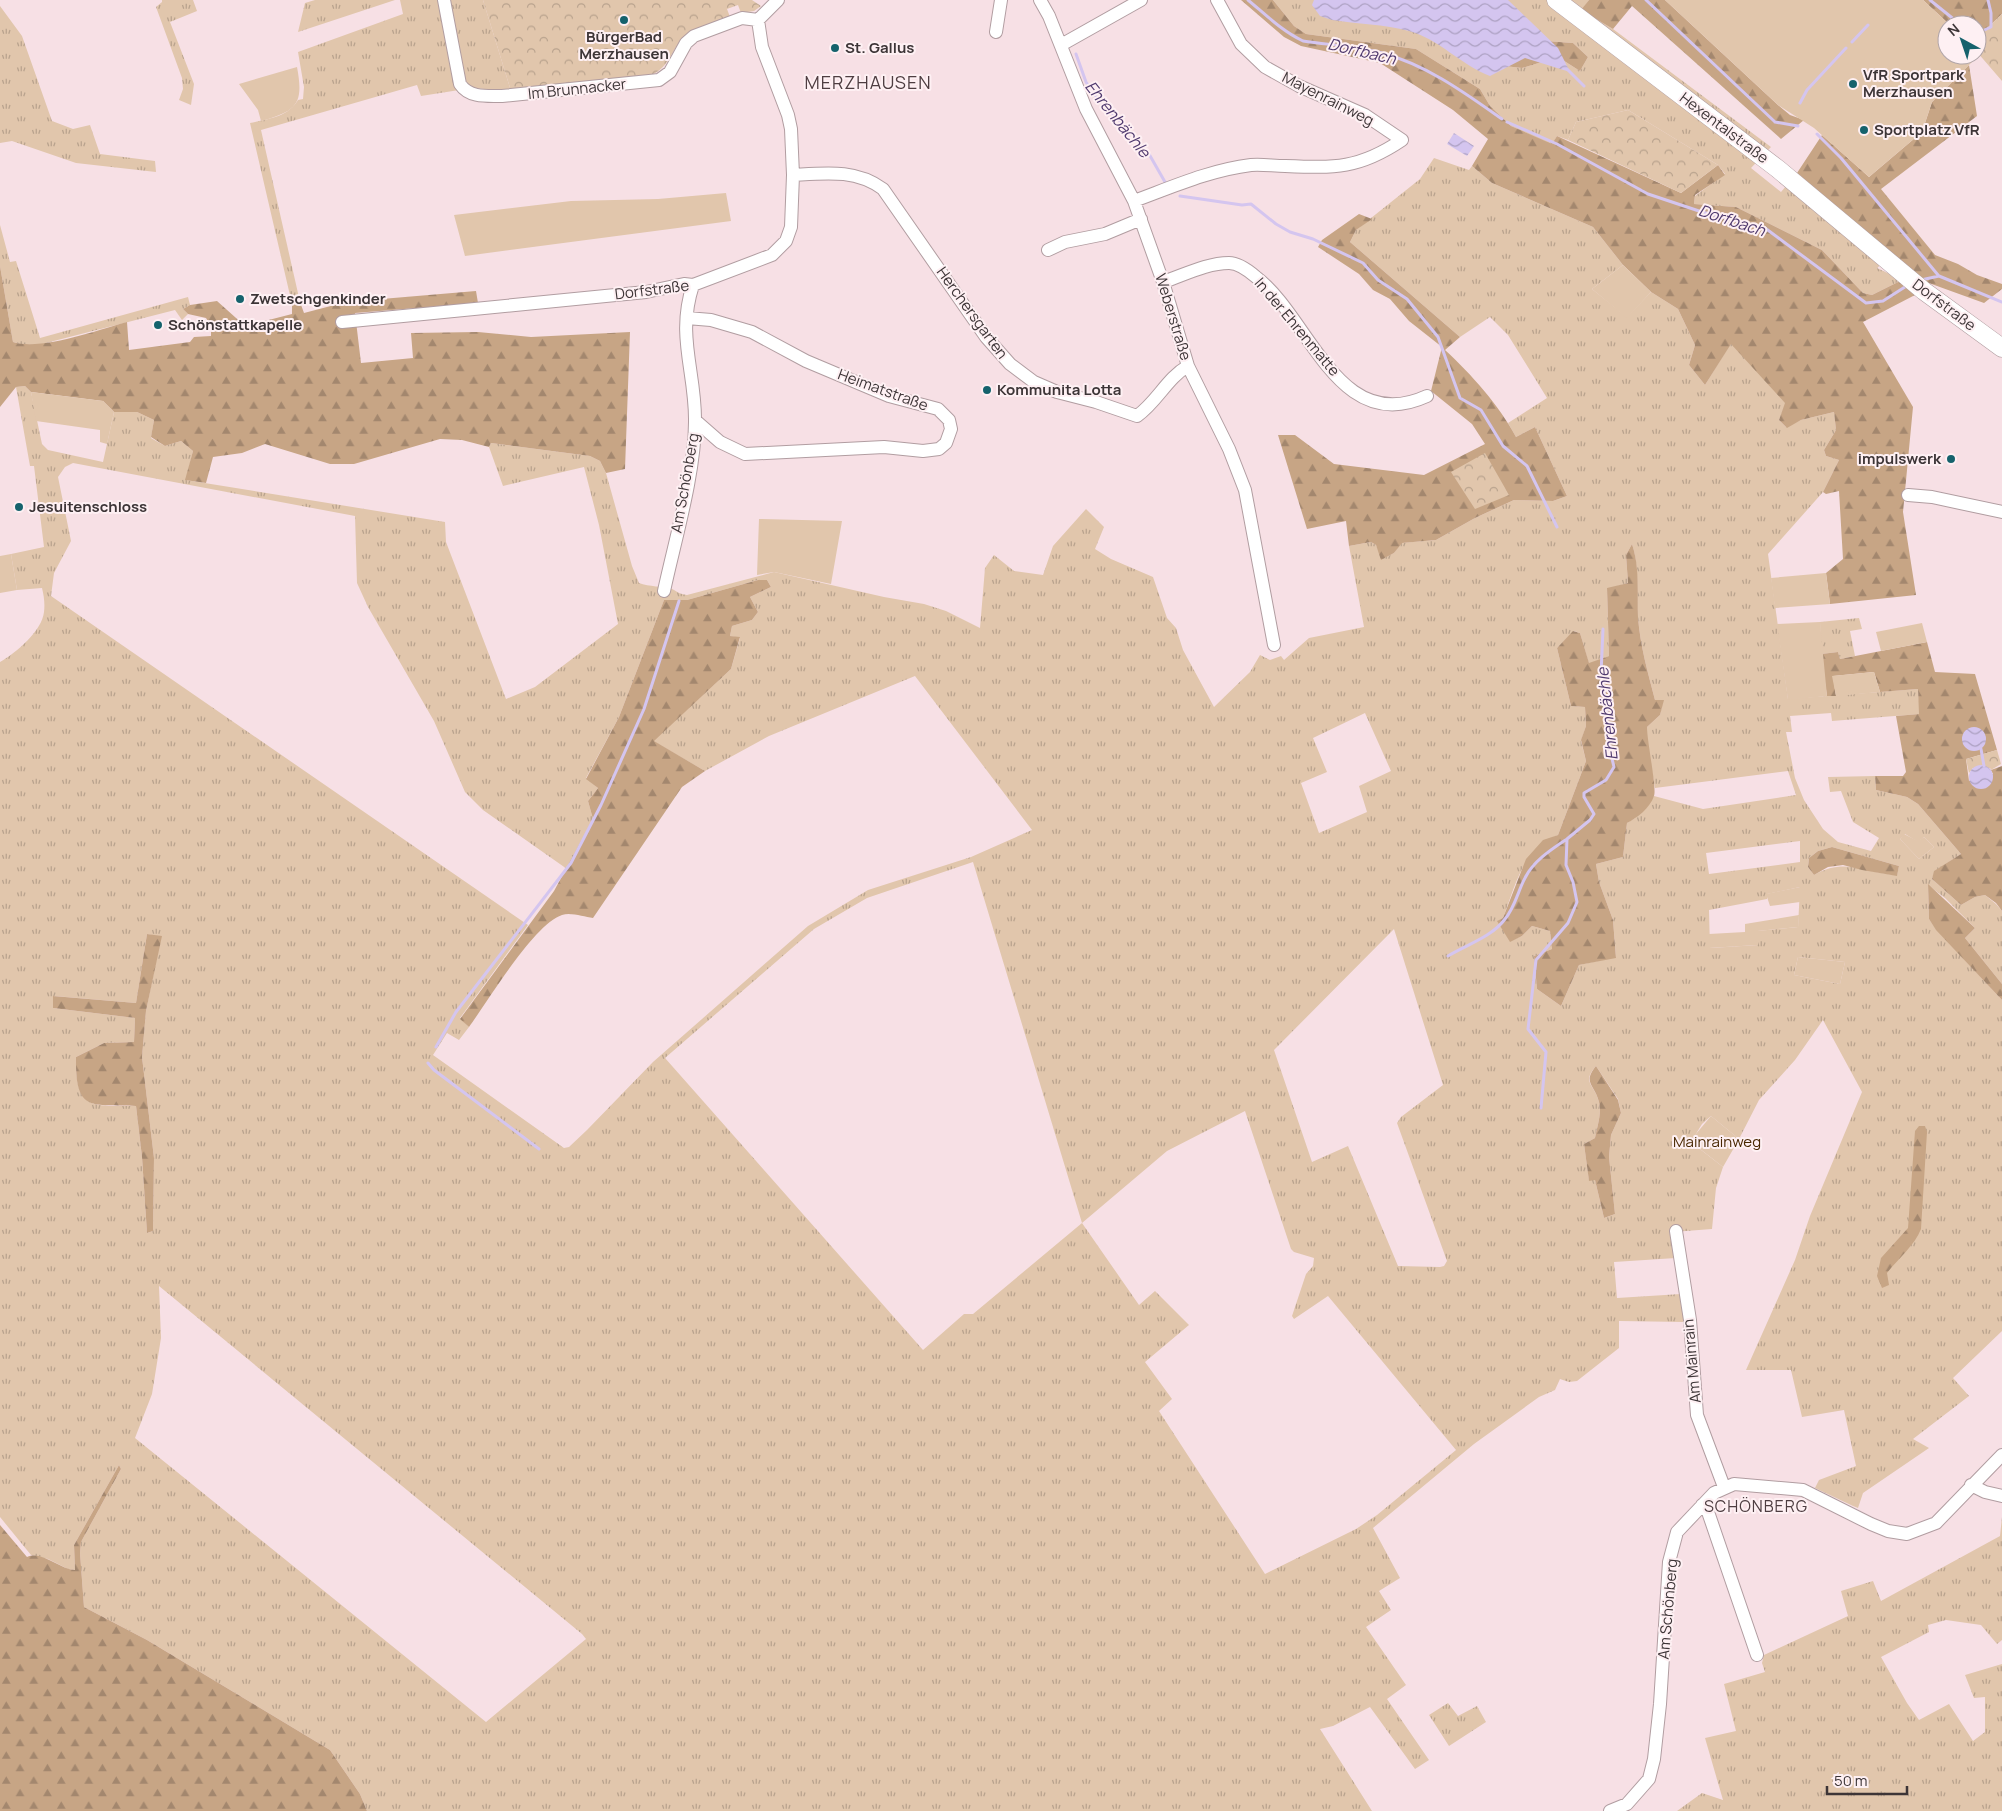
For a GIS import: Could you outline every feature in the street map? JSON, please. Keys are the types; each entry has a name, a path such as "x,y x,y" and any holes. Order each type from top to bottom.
{"main road":[{"name":"Hexentalstraße","path":"1556,0 1778,169 1887,261"},
{"name":"Dorfstraße","path":"1887,261 2002,348"}],"street":[{"name":"Im Brunnacker","path":"444,0 460,84 465,91 478,95 521,95 659,80 670,72 686,43 694,36 742,18 758,20"},
{"path":"758,20 778,0"},
{"path":"996,32 1001,0"},
{"name":"Weberstraße","path":"1040,0 1050,16 1086,109 1134,201 1164,282 1188,366 1228,449 1245,490 1274,645"},
{"path":"1061,45 1141,0"},
{"name":"Mayenrainweg","path":"1134,201 1213,172 1253,165 1344,167 1385,152 1402,140 1365,115 1300,86 1265,67 1241,44 1216,0"},
{"name":"Dorfstraße","path":"342,322 646,292 684,284 694,285 772,255 786,241 791,227 793,175 788,115 769,69 762,46 758,20"},
{"name":"Herchersgarten","path":"793,175 856,174 871,180 883,189 986,337 1010,364 1034,382 1057,392 1096,402 1137,416 1145,410 1176,373 1188,366"},
{"path":"1048,250 1065,242 1105,234 1140,219"},
{"name":"In der Ehrenmatte","path":"1164,282 1201,268 1231,263 1247,269 1273,293 1326,364 1354,393 1387,405 1410,404 1426,396"},
{"name":"Am Schönberg","path":"664,591 690,467 696,421 686,334 687,318 694,285"},
{"name":"Heimatstraße","path":"687,318 711,320 752,332 806,361 889,396 938,409 949,420 951,429 946,443 939,448 923,451 884,447 745,454 720,442 696,421"},
{"path":"1908,495 1932,497 2002,512"},
{"name":"Am Mainrain","path":"1676,1231 1690,1320 1697,1415 1724,1487"},
{"path":"1724,1487 1734,1484 1752,1484 1803,1490 1871,1524 1888,1531 1907,1534 1936,1523 1971,1485 2002,1456"},
{"path":"1971,1485 1985,1492 2002,1496"},
{"name":"Am Schönberg","path":"1610,1811 1626,1804 1649,1779 1654,1759 1660,1704 1669,1562 1677,1532 1702,1505 1724,1487"},
{"path":"1702,1505 1707,1509 1757,1655"}],"green space":[{"path":"162,0 193,0 197,11 170,22 194,84 191,105 179,100 183,89 182,78 156,7"},
{"path":"315,0 395,0 298,32 305,3"},
{"path":"400,0 483,0 511,91 472,88 421,96 417,85 261,130 300,302 292,304 250,123 283,114 294,106 298,100 303,99 304,87 298,52 403,14"},
{"path":"483,0 752,0 761,6 754,11 741,13 738,5 727,9 730,17 687,35 663,67 652,75 643,78 511,91"},
{"path":"1241,0 1273,0 1294,26 1306,34 1416,49 1480,89 1490,106 1511,126 1552,144 1557,136 1681,193 1718,165 1725,175 1695,195 1694,204 1736,207 1822,250 1863,293 1872,295 1902,280 1915,295 1863,322 1913,407 1903,512 1916,595 1830,604 1826,573 1843,559 1839,491 1826,494 1823,492 1839,460 1826,456 1824,450 1836,430 1834,412 1801,420 1787,428 1779,420 1785,403 1731,344 1705,385 1689,365 1695,345 1678,309 1651,292 1623,265 1593,227 1492,183 1472,166 1488,139 1453,110 1380,63 1301,46 1284,37"},
{"path":"1273,0 1589,0 1582,10 1613,29 1771,147 1751,168 1781,192 1797,173 1894,254 1877,268 1902,280 1872,295 1863,293 1822,250 1736,207 1694,204 1695,196 1725,174 1718,165 1628,110 1576,122 1568,140 1557,136 1552,145 1511,126 1490,106 1480,89 1416,49 1306,34 1294,26","holes":["1533,34 1545,41 1573,43 1588,57 1580,71 1558,57 1522,68 1487,64 1486,54"]},
{"path":"1589,0 1665,0 1778,105 1790,115 1804,120 1781,139 1632,6 1613,29 1581,10"},
{"name":"VfR Sportpark Merzhausen","path":"1665,0 1923,0 1939,15 1937,15 1937,65 1969,65 1932,102 1922,132 1869,177 1814,128 1778,105"},
{"path":"1923,0 2002,0 2002,14 1987,28 1987,15 1939,15"},
{"path":"0,6 22,36 52,121 73,129 90,125 100,154 155,161 156,172 76,163 12,141 0,143"},
{"path":"2002,14 2002,81 1987,64 1987,28"},
{"path":"1545,41 1573,43 1588,57 1580,71 1558,57 1522,68 1487,64"},
{"path":"1969,65 1977,116 1881,189 1935,255 1958,264 1977,275 2002,284 2002,289 1984,303 1926,282 1797,173 1822,135 1869,177 1922,132 1932,102"},
{"path":"297,67 299,90 295,104 283,114 261,121 258,110 239,84"},
{"path":"1628,110 1718,165 1681,193 1568,140 1576,122"},
{"path":"1434,158 1469,170 1472,166 1492,183 1593,227 1623,265 1592,289 1627,317 1651,292 1678,309 1695,345 1689,365 1705,385 1731,343 1786,403 1779,420 1786,427 1801,420 1834,412 1836,430 1824,450 1826,456 1839,460 1823,492 1768,554 1788,699 1918,689 1920,714 1832,721 1831,713 1790,716 1792,732 1786,732 1795,778 1804,800 1823,829 1838,842 1871,851 1879,838 1853,822 1841,791 1830,792 1828,777 1875,776 1876,790 1907,797 1918,804 1961,854 1935,871 1932,879 1961,905 1975,897 1985,895 2002,911 2002,984 1965,938 1975,928 1945,898 1928,885 1929,919 2002,1000 2002,1331 1953,1378 1969,1396 1913,1439 1929,1448 1863,1493 1858,1508 1853,1506 1815,1488 1819,1480 1856,1466 1844,1410 1802,1417 1791,1370 1746,1370 1795,1260 1810,1216 1862,1092 1823,1020 1795,1060 1759,1100 1739,1139 1711,1116 1702,1124 1691,1142 1723,1167 1716,1188 1712,1229 1673,1232 1676,1258 1614,1262 1617,1298 1681,1294 1685,1322 1619,1321 1619,1348 1577,1381 1569,1382 1560,1379 1555,1390 1539,1397 1474,1444 1373,1528 1400,1578 1379,1591 1391,1610 1366,1627 1406,1685 1387,1699 1429,1760 1415,1769 1370,1707 1333,1726 1320,1729 1372,1811 367,1811 360,1794 330,1750 147,1640 84,1607 80,1553 81,1542 121,1469 119,1465 74,1545 75,1570 68,1569 48,1559 31,1555 0,1517 0,662 27,641 39,627 44,612 42,588 17,590 11,554 44,547 34,466 30,466 16,387 25,386 31,392 42,444 48,450 103,462 114,412 137,412 154,420 151,438 165,446 181,441 193,451 186,480 445,522 446,542 506,699 535,687 618,624 599,525 584,467 503,486 489,447 491,443 590,456 600,461 606,473 632,566 639,583 672,589 687,595 774,572 924,604 946,611 980,628 985,568 994,555 1014,571 1043,575 1053,546 1086,509 1104,527 1095,549 1111,559 1153,577 1167,618 1176,628 1183,650 1214,707 1250,672 1260,655 1270,660 1281,656 1284,660 1309,638 1364,627 1349,546 1371,542 1376,545 1382,559 1394,553 1401,543 1436,540 1475,518 1514,500 1553,501 1567,496 1535,427 1516,437 1508,423 1547,398 1508,335 1490,317 1460,337 1350,242 1356,230 1420,179","holes":["73,463 355,516 357,583 368,607 434,721 465,792 483,810 567,869 593,819 588,801 598,788 586,778 619,717 664,600 687,600 758,580 767,580 771,587 750,597 758,612 752,620 732,626 730,636 740,638 731,669 653,741 705,771 769,736 915,676 1032,830 971,857 868,890 808,926 653,1062 587,1130 569,1147 564,1148 433,1055 447,1033 459,1040 469,1027 460,1018 528,925 51,596 54,573 71,541 58,477 65,467","1632,544 1636,562 1638,617 1642,648 1655,700 1663,700 1660,715 1647,727 1647,743 1655,788 1788,771 1796,795 1703,809 1654,796 1635,818 1627,823 1623,857 1596,864 1599,882 1613,920 1616,957 1579,965 1561,1006 1537,989 1534,956 1552,949 1550,931 1532,926 1522,936 1510,941 1498,921 1503,918 1522,869 1528,859 1536,849 1558,835 1586,761 1581,741 1586,726 1585,707 1571,706 1557,648 1574,631 1580,633 1589,664 1609,656 1607,589 1628,583 1626,555","1365,713 1391,771 1359,786 1367,812 1319,833 1301,783 1327,772 1313,738","1905,834 1918,842 1924,837 1934,847 1919,859 1900,839","1800,841 1800,862 1709,874 1706,853","1832,847 1899,866 1897,875 1845,867 1836,867 1814,875 1808,867 1809,858 1818,851","973,862 1082,1223 973,1314 964,1314 923,1350 665,1058 814,929 867,898","1800,887 1798,927 1757,931 1758,945 1710,948 1709,910 1767,899 1767,894","1394,929 1443,1085 1401,1117 1397,1123 1447,1261 1444,1266 1398,1266 1348,1146 1312,1162 1274,1050","147,934 161,937 146,1011 142,1057 154,1158 153,1231 147,1233 142,1157 136,1106 108,1106 89,1101 83,1096 76,1074 76,1057 104,1043 134,1042 135,1018 53,1008 54,996 136,1003","1798,957 1845,962 1840,984 1794,975","1596,1066 1618,1099 1621,1113 1611,1135 1609,1157 1615,1214 1604,1218 1595,1180 1589,1180 1584,1144 1595,1138 1600,1115 1599,1102 1589,1080","1245,1111 1291,1249 1294,1252 1314,1258 1313,1266 1306,1274 1292,1316 1294,1319 1328,1296 1456,1450 1377,1515 1356,1529 1265,1574 1159,1411 1172,1399 1145,1362 1189,1325 1155,1291 1139,1305 1082,1223 1167,1151","159,1286 586,1639 486,1722 135,1438 152,1394 161,1338"]},
{"path":"726,193 731,221 465,256 454,215 571,201 658,199"},
{"path":"1359,214 1372,219 1356,230 1350,242 1460,337 1445,350 1484,390 1516,437 1535,427 1567,496 1553,501 1514,500 1475,518 1436,540 1402,543 1394,553 1381,560 1376,545 1371,542 1349,546 1346,521 1307,529 1278,435 1295,435 1334,464 1424,475 1485,444 1472,424 1431,391 1442,347 1409,321 1390,299 1373,290 1359,274 1318,247 1322,240"},
{"path":"0,225 10,262 16,261 40,338 188,297 190,305 183,309 188,314 182,320 175,310 42,344 24,345 13,342 0,266"},
{"path":"1623,265 1651,292 1627,318 1592,289"},
{"path":"0,266 13,342 24,344 53,342 127,322 129,350 190,342 194,337 211,336 211,326 206,318 188,314 183,309 190,305 217,301 245,326 292,314 292,304 300,302 304,313 346,302 476,291 478,303 355,313 361,363 413,358 411,333 478,332 531,337 630,332 625,469 606,473 600,461 590,456 491,443 489,447 462,440 440,439 354,464 330,464 265,444 242,453 213,457 206,483 185,480 193,451 181,441 165,446 151,437 154,420 137,412 114,412 103,401 31,392 25,386 16,387 0,407"},
{"path":"31,392 103,401 114,412 107,444 100,442 100,430 36,421"},
{"path":"1485,453 1509,495 1475,509 1451,472"},
{"path":"759,519 842,521 831,584 774,572 757,575"},
{"path":"1632,544 1637,571 1638,617 1642,648 1655,700 1664,700 1660,715 1647,727 1655,792 1650,805 1627,823 1623,857 1596,864 1599,882 1613,920 1616,958 1579,965 1561,1006 1537,989 1534,956 1552,949 1550,931 1532,926 1522,936 1510,942 1497,921 1503,918 1526,859 1543,840 1558,835 1586,761 1581,740 1586,726 1585,707 1571,706 1557,648 1573,631 1580,633 1589,663 1609,656 1607,588 1628,583 1626,555"},
{"path":"11,554 17,590 0,593 0,556"},
{"path":"1826,573 1830,604 1775,608 1771,578"},
{"path":"758,580 767,580 771,587 750,597 758,612 752,620 732,626 730,636 740,637 731,669 654,741 705,771 682,787 593,918 566,914 551,921 525,948 469,1027 460,1019 554,891 593,819 588,801 598,788 586,779 619,717 664,600 687,600"},
{"path":"1859,618 1862,629 1850,631 1855,656 1840,659 1838,652 1821,654 1820,622"},
{"path":"1820,622 1827,696 1788,700 1777,624"},
{"path":"1922,623 1927,642 1881,651 1876,632"},
{"path":"1927,642 1935,672 1975,674 1997,750 1966,759 1969,781 1993,774 1991,770 2002,766 2002,911 1996,903 1985,895 1975,897 1961,905 1932,879 1934,871 1961,854 1918,804 1907,797 1876,790 1875,776 1903,776 1906,772 1896,716 1919,714 1918,689 1880,692 1874,672 1833,676 1836,696 1827,696 1821,654 1838,652 1840,659"},
{"path":"1874,672 1880,692 1836,696 1832,676"},
{"path":"1997,750 2001,764 1991,770 1990,768 1973,768 1969,773 1966,759"},
{"path":"1904,834 1918,841 1924,837 1934,847 1919,859 1900,839"},
{"path":"1832,847 1899,866 1897,876 1843,865 1828,867 1814,875 1808,867 1809,858 1818,851"},
{"path":"1928,884 1975,928 1965,938 2002,984 2002,1000 1936,930 1929,919"},
{"path":"1800,887 1800,902 1770,906 1766,894"},
{"path":"1799,915 1798,927 1758,931 1758,945 1709,948 1709,934 1745,932 1745,924"},
{"path":"147,934 162,936 146,1011 142,1057 154,1158 153,1231 147,1233 142,1157 136,1106 89,1102 83,1097 76,1075 76,1057 104,1043 134,1042 135,1018 53,1008 53,996 136,1003"},
{"path":"1798,957 1845,962 1840,984 1794,975"},
{"path":"1596,1066 1618,1100 1621,1113 1611,1135 1609,1157 1615,1214 1604,1218 1595,1180 1589,1181 1584,1144 1595,1138 1599,1120 1599,1102 1590,1080 1590,1076"},
{"name":"Mainrainweg","path":"1711,1116 1739,1139 1723,1167 1690,1141"},
{"path":"1919,1126 1925,1126 1927,1132 1921,1229 1911,1246 1887,1273 1889,1285 1882,1288 1877,1276 1881,1258 1908,1228 1915,1131"},
{"path":"119,1465 121,1469 81,1542 80,1553 84,1607 147,1640 330,1750 360,1794 367,1811 0,1811 0,1525 27,1557 39,1556 63,1567 75,1570 74,1545"},
{"path":"2002,1517 2002,1640 1997,1644 1981,1625 1946,1620 1928,1625 1929,1632 1881,1657 1919,1720 1949,1704 1973,1741 1985,1732 1985,1697 1974,1698 1965,1675 2002,1664 2002,1811 1677,1811 1702,1793 1723,1800 1705,1738 1736,1731 1724,1684 1765,1672 1762,1663 1764,1655 1848,1616 1841,1591 1873,1581 1881,1601 2000,1536"},
{"path":"1448,1703 1458,1716 1477,1706 1486,1722 1449,1746 1429,1715"}],"water":[{"path":"1314,0 1508,0 1558,48 1570,72 1525,58 1490,76 1430,40 1409,31 1380,25 1332,20 1320,16 1312,5"},
{"path":"1454,133 1474,146 1467,156 1447,144"},
{"path":"1974,727 1983,730 1986,739 1983,748 1974,751 1965,748 1962,739 1965,730"},
{"path":"1981,765 1990,768 1993,777 1990,786 1981,789 1972,786 1969,777 1972,768"}],"waterway":[{"name":"Dorfbach","path":"1248,0 1281,28 1303,41 1363,49 1399,58 1430,72 1502,119"},
{"path":"1646,0 1774,121"},
{"path":"1930,0 1949,15"},
{"path":"1987,29 1991,27 1991,13 1988,0"},
{"path":"1852,42 1868,25"},
{"path":"1800,103 1807,90 1846,48"},
{"name":"Ehrenbächle","path":"1076,54 1086,82 1099,101 1124,125 1149,154 1165,182"},
{"name":"Dorfbach","path":"1567,69 1584,86"},
{"name":"Dorfbach","path":"1507,122 1557,144 1648,194 1702,212 1765,228 1866,303 1883,301 1908,285"},
{"path":"1775,122 1798,126"},
{"path":"1817,134 1841,158 1938,275"},
{"name":"Ehrenbächle","path":"1180,196 1242,205 1251,204 1276,224 1290,232 1313,239 1363,263 1378,280 1407,299 1438,337 1460,398 1481,410 1503,446 1527,466 1557,527"},
{"name":"Dorfbach","path":"1921,280 1939,276 2002,302"},
{"path":"436,1047 456,1012 571,863 601,805 644,709 679,601"},
{"name":"Ehrenbächle","path":"1541,1108 1546,1052 1528,1029 1536,960 1568,923 1577,902 1573,882 1566,865 1567,839 1590,820 1594,814 1584,797 1584,793 1606,780 1614,767 1607,738 1607,708 1601,674 1603,629"},
{"path":"1981,749 1984,766"},
{"path":"1448,956 1486,936 1500,925 1511,909 1528,872 1543,856 1567,839"},
{"path":"428,1063 434,1070 539,1149"}],"place":[{"name":"BürgerBad Merzhausen","path":"624,20"},
{"name":"St. Gallus","path":"835,48"},
{"name":"VfR Sportpark Merzhausen","path":"1853,84"},
{"name":"Sportplatz VfR","path":"1864,130"},
{"name":"Zwetschgenkinder","path":"240,299"},
{"name":"Schönstattkapelle","path":"158,325"},
{"name":"Kommunita Lotta","path":"987,390"},
{"name":"impulswerk","path":"1951,459"},
{"name":"Jesuitenschloss","path":"19,507"}],"district":[{"name":"MERZHAUSEN","path":"868,83"},
{"name":"SCHÖNBERG","path":"1756,1506"}]}
